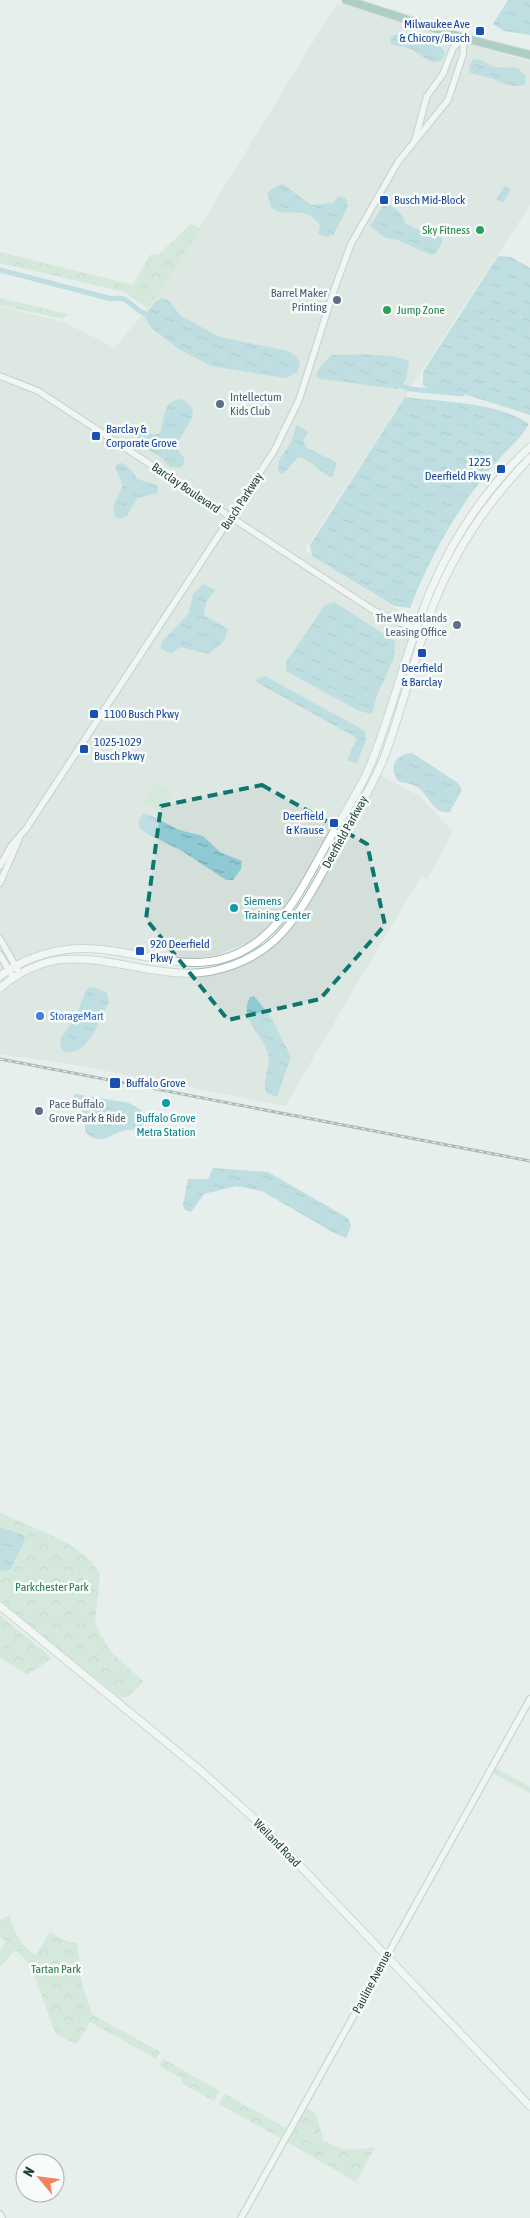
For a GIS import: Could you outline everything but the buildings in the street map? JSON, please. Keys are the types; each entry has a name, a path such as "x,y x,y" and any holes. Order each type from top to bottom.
{"main road":[{"path":"346,0 464,38 530,55"},
{"name":"Deerfield Parkway","path":"0,976 12,968 50,952 80,948 97,949 166,962 194,963 231,955 260,940 274,927 293,903 363,780 380,740 416,629 441,568 462,530 498,480 530,446"},
{"name":"Deerfield Parkway","path":"0,988 17,976 46,962 89,958 183,973 210,971 248,958 274,941 302,909 378,771 391,737 424,631 446,575 471,531 494,498 530,458"},
{"name":"Weiland Road","path":"0,1606 200,1770 259,1823 530,2106"}],"street":[{"name":"Busch Parkway","path":"414,140 427,96 443,74 453,48 464,38"},
{"name":"Busch Parkway","path":"0,883 20,838 274,451 299,400 334,290 351,244 378,194 414,140 425,130 448,100 463,56 464,38"},
{"name":"Barclay Boulevard","path":"0,376 38,391 231,519 373,610 400,623 424,631"},
{"name":"Busch Parkway","path":"0,866 11,846 20,838"},
{"path":"0,939 17,976"},
{"path":"0,955 12,968"},
{"name":"Pauline Avenue","path":"241,2218 530,1699"},
{"path":"0,2214 2,2218"}],"highlighted area":[{"path":"262,785 367,844 385,925 320,999 228,1020 146,919 161,806"}],"shaded area":[{"path":"337,3 530,62 530,205 306,548 306,552 401,612 420,619 410,637 370,759 284,910 263,933 245,944 218,955 193,959 81,945 55,948 22,957 0,972 0,306 64,322 115,348 159,293"},
{"path":"379,774 421,797 453,832 427,879 421,876 285,1106 75,1065 0,1054 0,992 40,967 76,960 197,976 225,971 269,950 298,919 323,878"}],"green space":[{"path":"191,224 200,229 159,293 147,308 125,292 0,263 0,252 133,285 150,255 159,254"},
{"path":"0,298 68,314 63,319 0,305"},
{"path":"157,783 172,793 159,812 144,802"},
{"name":"Parkchester Park","path":"0,1512 70,1545 93,1563 100,1575 95,1624 111,1652 143,1681 130,1695 119,1697 0,1601"},
{"path":"0,1615 52,1658 27,1675 0,1657"},
{"path":"496,1768 530,1787 530,1793 493,1773"},
{"name":"Tartan Park","path":"9,1916 19,1939 36,1955 50,1932 68,1942 77,1943 81,1981 92,2014 160,2052 156,2059 90,2022 77,2044 56,2035 30,1964 15,1950 0,1967 0,1951 6,1941 0,1938 0,1920"},
{"path":"163,2059 220,2091 214,2101 181,2083 183,2079 159,2066"},
{"path":"225,2094 286,2128 280,2138 219,2104"},
{"path":"307,2108 315,2113 324,2141 337,2147 349,2149 375,2147 356,2182 287,2142"}],"water":[{"path":"508,0 530,0 530,35 504,31 493,24"},
{"path":"397,34 414,41 438,46 445,52 443,59 434,62 430,61 411,49 391,44 390,37"},
{"path":"473,59 481,60 494,67 518,68 526,77 525,84 514,86 470,73 469,68"},
{"path":"283,184 311,205 332,203 340,196 346,199 348,207 334,234 327,237 318,234 320,225 307,214 282,212 271,207 267,194 271,189"},
{"path":"505,186 511,190 503,203 496,199"},
{"path":"385,203 398,211 405,223 422,231 435,232 440,235 442,242 436,253 431,255 398,240 384,237 370,226"},
{"path":"498,256 511,257 530,268 530,415 464,394 431,391 423,385 423,372"},
{"path":"163,298 168,300 181,316 220,337 288,351 296,356 300,363 297,372 286,378 211,366 179,349 149,325 143,312 148,312 156,301"},
{"path":"331,355 381,355 409,361 406,380 398,389 321,379 316,376 318,370"},
{"path":"405,397 486,407 502,411 529,424 489,471 462,507 437,549 410,608 394,606 312,556 310,545"},
{"path":"181,399 189,405 193,416 182,434 177,449 184,458 184,464 180,468 169,467 163,459 136,442 135,438 139,431 145,431 154,435 160,433 167,406 175,400"},
{"path":"297,425 308,432 303,441 306,447 337,463 333,476 326,475 307,461 298,457 284,473 280,474 278,465 280,458 291,442"},
{"path":"122,463 131,470 137,479 157,485 158,493 137,498 127,516 120,519 115,517 113,506 123,485 115,468 117,464"},
{"path":"203,584 215,590 206,602 204,615 228,629 224,641 209,654 180,647 172,653 161,649 161,643 189,613 193,594"},
{"path":"334,602 395,641 394,658 377,695 372,714 359,711 286,671 286,662 325,605"},
{"path":"265,676 365,731 366,740 357,763 347,760 356,740 355,737 258,683 256,680"},
{"path":"412,753 458,783 462,789 450,812 438,810 418,788 398,781 394,771 395,762 401,756"},
{"path":"143,814 150,815 179,830 203,836 220,852 242,861 241,869 233,880 226,880 182,851 144,832 139,826 138,821"},
{"path":"93,987 107,993 109,1002 91,1038 85,1045 72,1052 63,1051 60,1045 61,1038 76,1015 88,988"},
{"path":"254,996 271,1017 291,1057 277,1097 267,1093 265,1088 269,1064 268,1054 252,1026 247,1012 250,997"},
{"path":"75,1094 129,1103 141,1110 147,1121 138,1129 126,1130 106,1138 97,1139 85,1132 85,1114 74,1104 72,1099"},
{"path":"213,1168 268,1172 348,1218 351,1226 346,1238 262,1191 236,1186 204,1194 191,1212 185,1210 183,1205 188,1179 208,1179"},
{"path":"0,1527 23,1535 25,1539 11,1569 3,1571 0,1570"}],"waterway":[{"path":"0,270 112,299 123,299 148,315"},
{"path":"397,384 410,389 462,394"}],"railway":[{"path":"0,1059 530,1161"}],"place":[{"name":"Milwaukee Ave & Chicory/Busch","path":"480,31"},
{"name":"Busch Mid-Block","path":"384,200"},
{"name":"Sky Fitness","path":"480,230"},
{"name":"Barrel Maker Printing","path":"337,300"},
{"name":"Jump Zone","path":"387,310"},
{"name":"Intellectum Kids Club","path":"220,404"},
{"name":"Barclay & Corporate Grove","path":"96,436"},
{"name":"1225 Deerfield Pkwy","path":"501,469"},
{"name":"The Wheatlands Leasing Office","path":"457,625"},
{"name":"Deerfield & Barclay","path":"422,653"},
{"name":"1100 Busch Pkwy","path":"94,714"},
{"name":"1025-1029 Busch Pkwy","path":"84,749"},
{"name":"Deerfield & Krause","path":"334,823"},
{"name":"Siemens Training Center","path":"234,908"},
{"name":"920 Deerfield Pkwy","path":"140,951"},
{"name":"StorageMart","path":"40,1016"},
{"name":"Buffalo Grove","path":"115,1083"},
{"name":"Buffalo Grove Metra Station","path":"166,1103"},
{"name":"Pace Buffalo Grove Park & Ride","path":"39,1111"}]}
